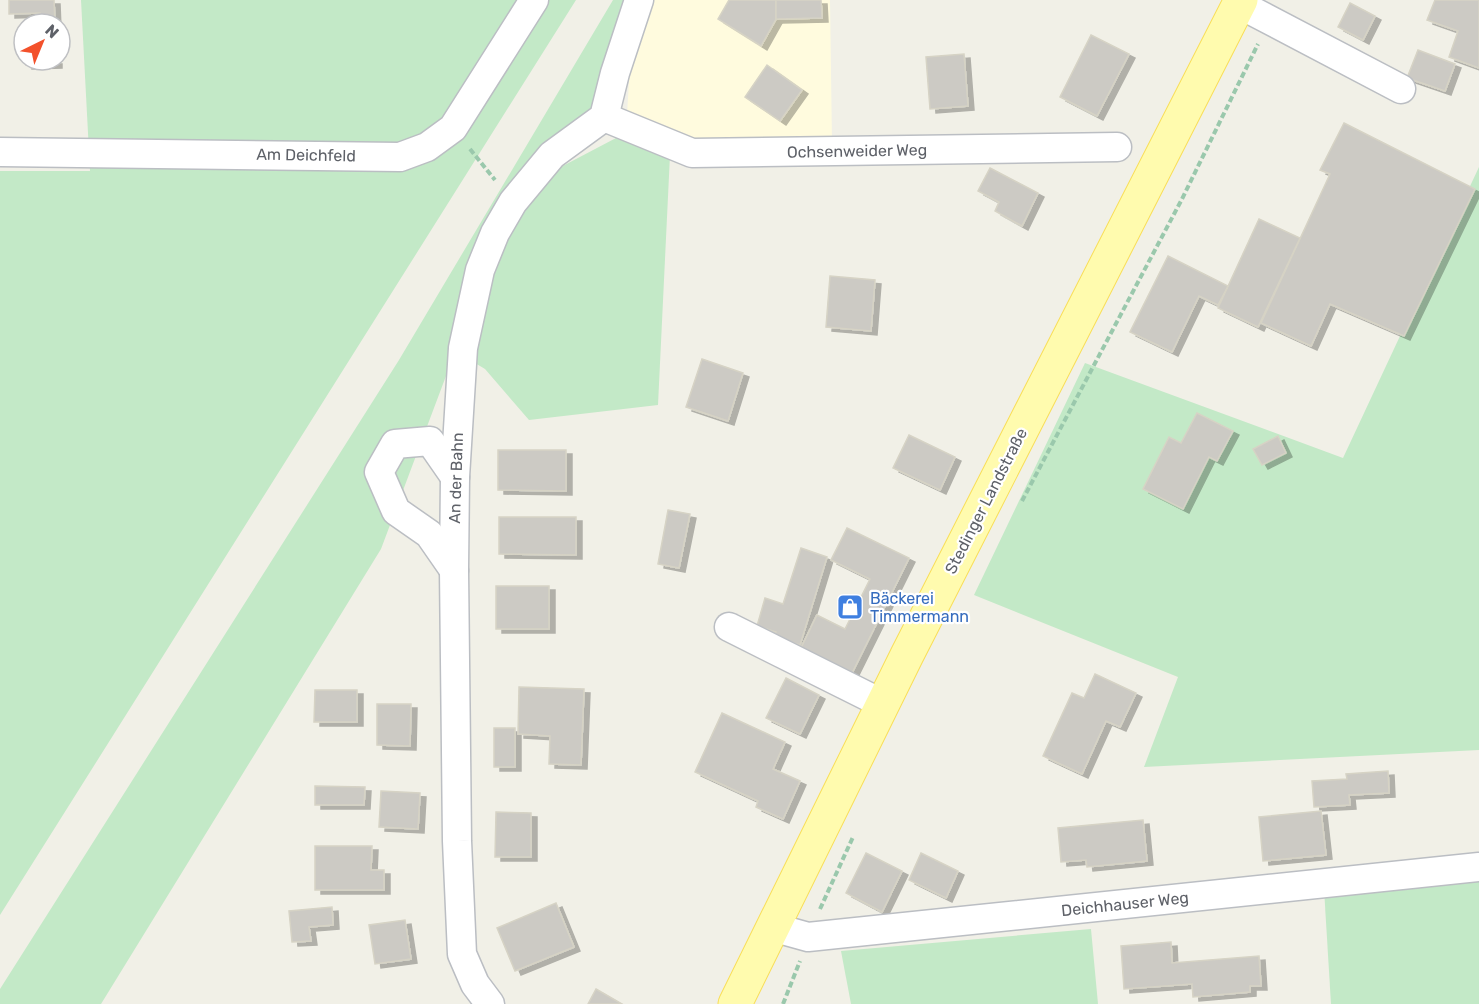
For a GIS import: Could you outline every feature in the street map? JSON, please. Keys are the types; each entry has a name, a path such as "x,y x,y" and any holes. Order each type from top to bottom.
{"main road":[{"name":"Stedinger Landstraße","path":"735,1004 883,704 1240,2"}],"street":[{"name":"Am Deichfeld","path":"0,152 400,157 427,147 453,128 534,0"},
{"path":"604,117 615,73 639,0"},
{"path":"1240,2 1401,89"},
{"name":"Ochsenweider Weg","path":"604,117 692,153 1117,147"},
{"name":"An der Bahn","path":"490,1004 475,984 462,954 457,841 455,477 463,348 480,270 495,233 513,202 552,155 604,117"},
{"path":"454,570 429,534 396,512 379,472 395,444 430,441 455,477"},
{"path":"729,627 883,704"},
{"name":"Deichhauser Weg","path":"772,927 808,937 1479,867"}],"path":[{"path":"1020,504 1182,199 1270,20"},
{"path":"453,128 513,202"},
{"path":"783,1004 808,937 856,831"}],"shaded area":[{"path":"654,0 830,0 832,145 690,147 627,115 630,64"}],"green space":[{"path":"81,0 576,0 0,915 0,171 90,171"},
{"path":"613,0 626,0 616,47 589,113 514,185 457,353 446,376 381,549 101,1004 0,1004 0,989 399,360"},
{"path":"616,138 670,155 658,405 529,420 485,369 470,360 494,267 523,209 557,169"},
{"path":"1479,167 1479,750 1144,767 1178,677 974,595 1085,363 1343,458"},
{"path":"1479,870 1479,1004 1331,1004 1324,889"},
{"path":"1091,929 1098,1004 851,1004 841,951"}],"building":[{"path":"9,0 54,0 54,12 12,12 9,14"},
{"path":"729,0 776,0 776,19 761,46 718,19"},
{"path":"776,0 821,0 822,18 776,19"},
{"path":"1435,0 1479,0 1479,68 1449,57 1458,31 1427,20"},
{"path":"1350,3 1375,16 1363,40 1338,27"},
{"path":"1091,35 1129,54 1097,116 1060,97"},
{"path":"1418,50 1455,64 1445,91 1407,78"},
{"path":"964,54 968,106 930,109 926,57"},
{"path":"767,65 802,90 780,121 745,97"},
{"path":"1344,123 1475,189 1404,336 1330,304 1311,346 1261,323 1330,174 1320,170"},
{"path":"990,168 1038,193 1022,226 995,211 999,202 978,191"},
{"path":"1259,219 1300,238 1258,327 1218,308"},
{"path":"1168,256 1228,286 1218,305 1199,296 1172,352 1130,332"},
{"path":"830,276 875,280 871,331 826,327"},
{"path":"702,359 743,373 728,421 686,407"},
{"path":"1197,413 1233,431 1217,461 1209,457 1183,509 1143,489 1169,437 1181,443"},
{"path":"909,435 955,457 940,490 893,468"},
{"path":"1278,436 1286,453 1262,465 1253,449"},
{"path":"498,450 566,450 566,491 498,490"},
{"path":"668,510 690,514 679,568 658,564"},
{"path":"499,517 576,517 576,555 499,554"},
{"path":"847,528 909,558 852,673 801,648 817,615 845,629 870,579 831,560"},
{"path":"801,548 827,557 800,645 774,637 776,632 757,626 765,598 783,604"},
{"path":"496,586 549,586 549,629 496,629"},
{"path":"1095,674 1136,693 1120,727 1106,721 1082,774 1043,756 1072,693 1084,698"},
{"path":"786,678 819,695 800,734 766,718"},
{"path":"519,687 584,689 581,765 549,764 550,736 518,734"},
{"path":"315,690 357,690 357,722 314,722"},
{"path":"377,704 411,704 410,746 377,745"},
{"path":"722,713 785,742 773,769 800,781 783,819 756,807 758,801 695,772"},
{"path":"494,728 515,728 515,767 494,767"},
{"path":"1388,771 1389,793 1349,795 1350,805 1314,807 1312,781 1347,779 1346,774"},
{"path":"315,786 365,787 364,805 315,805"},
{"path":"381,791 420,793 418,829 379,827"},
{"path":"1321,811 1326,855 1263,861 1259,817"},
{"path":"496,812 531,813 531,857 495,857"},
{"path":"1143,820 1147,861 1087,867 1086,860 1061,862 1058,828"},
{"path":"315,846 372,846 371,870 384,870 384,890 315,890"},
{"path":"866,853 902,871 882,912 846,893"},
{"path":"921,853 958,871 946,898 909,880"},
{"path":"556,903 574,947 515,971 497,928"},
{"path":"332,907 333,925 309,927 311,941 292,942 289,911"},
{"path":"405,920 411,959 375,964 369,925"},
{"path":"1171,942 1172,963 1259,956 1261,986 1250,986 1250,992 1193,997 1192,984 1124,989 1121,946"},
{"path":"596,989 622,1004 588,1004"}],"place":[{"name":"Bäckerei Timmermann","path":"850,607"}]}
